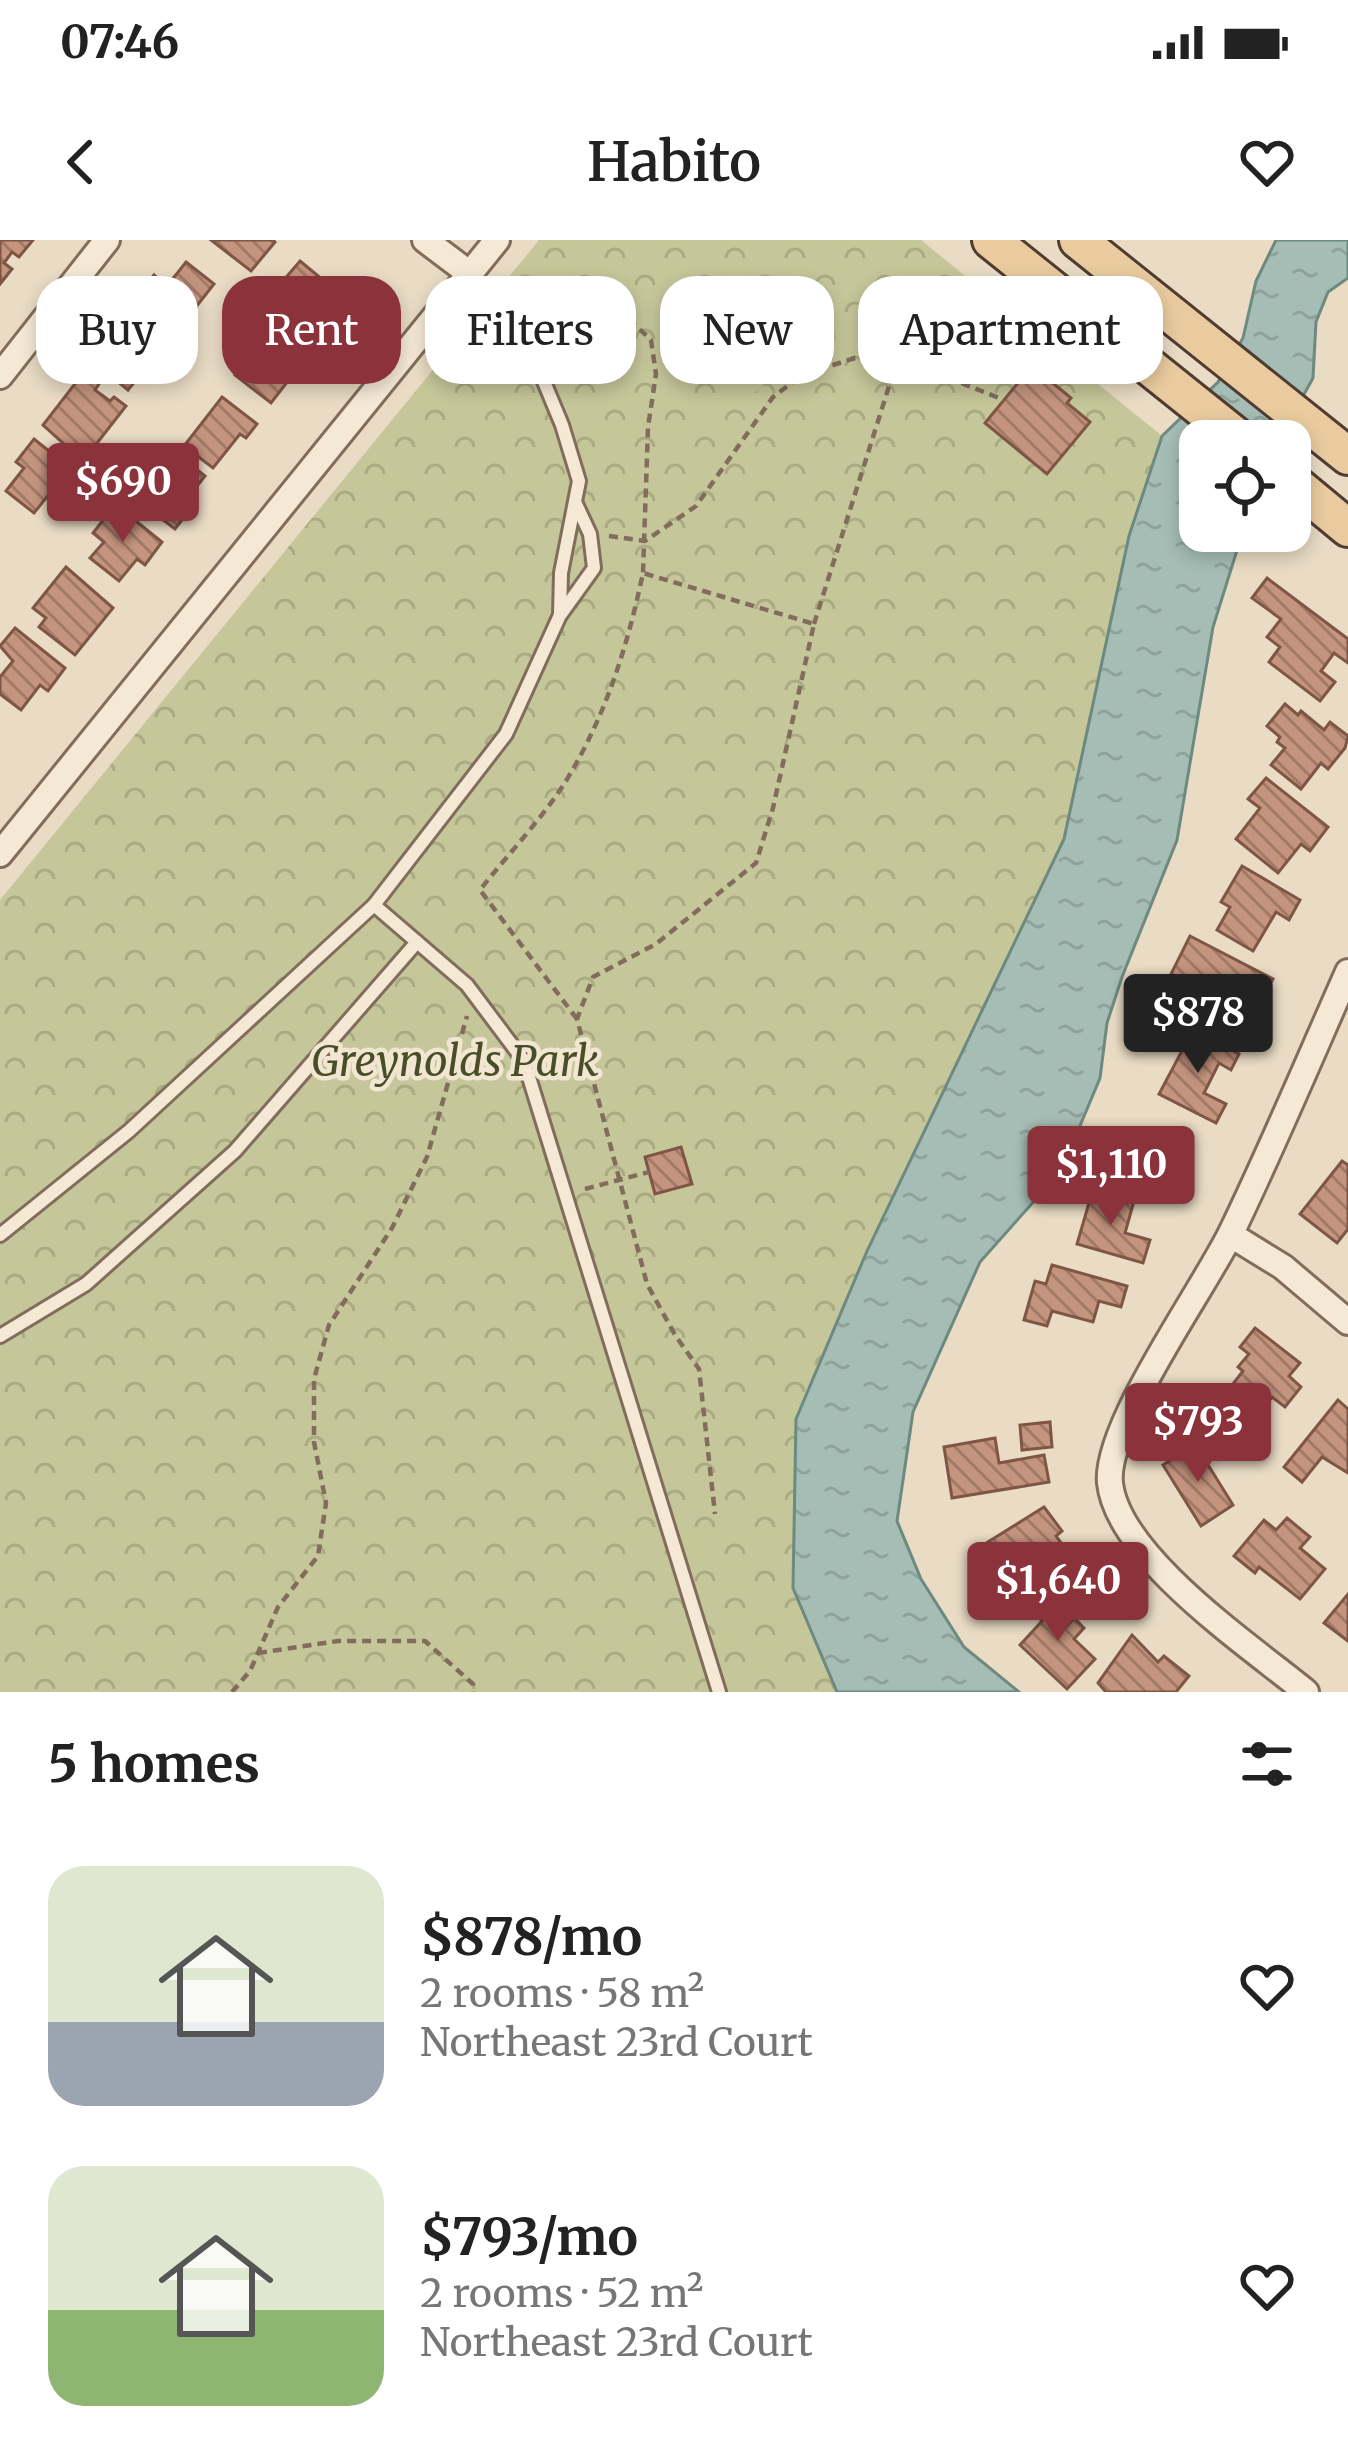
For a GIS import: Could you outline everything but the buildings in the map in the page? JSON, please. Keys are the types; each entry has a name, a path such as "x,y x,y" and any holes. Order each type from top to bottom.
{"main road":[{"path":"991,240 1036,276"},
{"path":"1078,240 1124,276"},
{"path":"1163,308 1348,456"},
{"path":"1163,377 1216,420"},
{"path":"1311,497 1348,528"}],"street":[{"path":"0,376 107,240"},
{"path":"424,240 470,274"},
{"path":"0,854 497,240"},
{"path":"1306,1692 1166,1577 1122,1516 1110,1483 1111,1460 1152,1368 1231,1235 1348,972"},
{"path":"1231,1235 1283,1268 1348,1322"}],"lane":[{"path":"470,274 535,360 579,481 564,552 560,615"},
{"path":"0,1235 129,1131 374,905 506,734 560,615 594,568 590,534 576,504"},
{"path":"374,905 474,994 524,1061 719,1692"},
{"path":"0,1336 86,1284 235,1150 417,942"}],"path":[{"path":"636,326 651,340 656,374 648,427 643,573 628,643 608,702 564,783 480,890 577,1018 647,1284 699,1369 715,1514"},
{"path":"599,535 645,541 696,506 772,397 802,375 858,358"},
{"path":"577,1018 593,977 656,944 755,862 773,808 814,624 890,384"},
{"path":"964,384 1004,400"},
{"path":"643,573 814,624"},
{"path":"232,1692 250,1670 278,1606 318,1556 326,1503 314,1442 314,1379 329,1325 392,1228 427,1157 474,994"},
{"path":"568,1193 649,1172"},
{"path":"257,1653 338,1641 425,1642 473,1684 473,1692"}],"green space":[{"name":"Greynolds Park","path":"539,240 921,240 965,276 858,276 858,384 1098,384 1162,436 1129,536 1064,839 867,1251 796,1419 793,1588 837,1692 0,1692 0,900 425,380 425,384 636,384 636,276 510,276"}],"water":[{"path":"1276,240 1348,240 1348,278 1328,292 1316,322 1313,378 1290,420 1179,420 1179,552 1236,552 1213,627 1177,840 1122,977 1107,1023 1100,1078 1061,1171 980,1262 913,1412 897,1521 921,1579 964,1647 1019,1692 837,1692 793,1588 796,1419 867,1251 1064,839 1129,536 1162,436 1218,382 1243,338 1256,281"}]}
